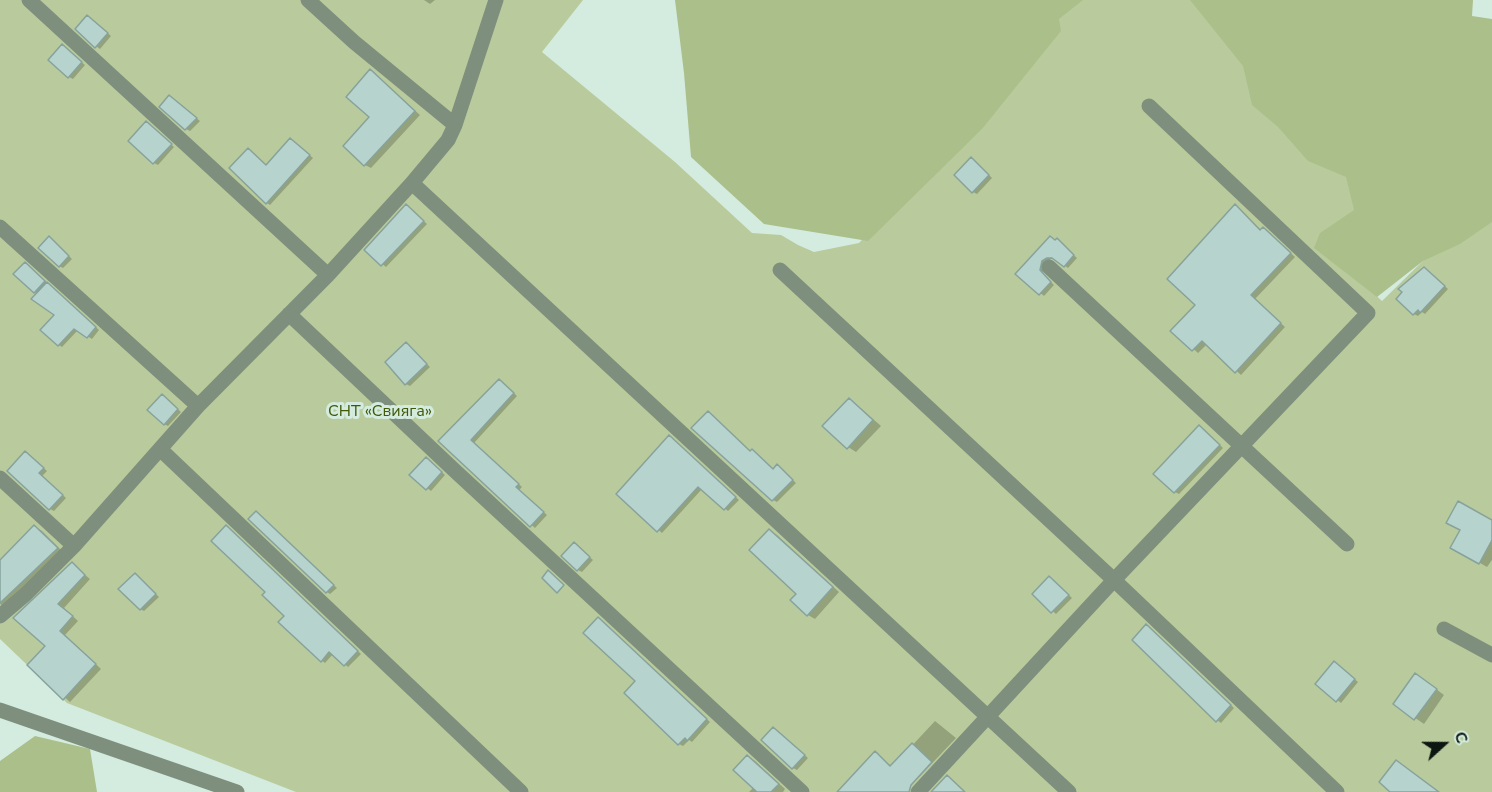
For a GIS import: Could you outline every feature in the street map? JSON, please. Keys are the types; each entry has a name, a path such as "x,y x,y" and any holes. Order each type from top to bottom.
{"lane":[{"path":"28,0 328,275"},
{"path":"308,0 354,42 456,125"},
{"path":"0,616 26,594 74,546 198,406 328,275 448,140 456,125 496,0"},
{"path":"918,792 1240,445 1368,312 1149,106"},
{"path":"412,183 1069,792"},
{"path":"0,227 198,406"},
{"path":"1049,267 1347,544"},
{"path":"780,270 1114,580 1337,792"},
{"path":"289,314 802,792"},
{"path":"160,448 521,792"},
{"path":"0,478 74,546"},
{"path":"1444,628 1492,655"},
{"path":"0,710 237,792"}],"green space":[{"name":"СНТ «Свияга»","path":"0,0 583,0 542,52 675,162 752,233 781,235 814,252 859,243 934,166 1054,21 1081,0 1198,0 1385,181 1324,246 1382,301 1429,255 1492,210 1492,792 296,792 67,703 0,639"},
{"path":"675,0 1083,0 1059,19 1061,31 982,129 868,241 764,224 691,157"},
{"path":"1190,0 1473,0 1472,16 1492,19 1492,222 1460,244 1423,261 1377,297 1314,248 1320,233 1354,210 1346,177 1308,161 1278,127 1252,105 1243,66"},
{"path":"35,736 90,749 97,792 0,792 0,761"}],"building":[{"path":"87,15 108,33 95,48 75,29"},
{"path":"62,44 82,62 68,78 48,60"},
{"path":"370,69 415,111 364,166 343,146 369,117 346,97"},
{"path":"169,95 197,118 185,130 159,107"},
{"path":"146,121 172,144 153,164 128,141"},
{"path":"290,138 310,155 266,204 229,168 248,148 266,165"},
{"path":"971,157 989,175 972,193 954,175"},
{"path":"406,204 424,221 381,266 364,250"},
{"path":"1235,204 1260,230 1263,227 1291,253 1251,295 1281,323 1235,373 1202,341 1192,351 1170,331 1195,305 1167,279"},
{"path":"49,236 69,256 59,267 38,248"},
{"path":"1050,236 1055,240 1057,238 1074,255 1064,267 1052,258 1042,261 1040,270 1051,282 1039,295 1015,274"},
{"path":"25,262 45,281 34,293 13,274"},
{"path":"1424,267 1445,286 1420,313 1418,310 1413,315 1396,299 1402,292 1398,289"},
{"path":"47,282 96,327 87,338 74,329 58,346 40,330 54,315 31,299"},
{"path":"406,342 427,364 405,385 385,362"},
{"path":"499,379 514,393 471,440 519,484 516,487 544,512 530,527 438,441"},
{"path":"162,394 178,409 164,425 147,410"},
{"path":"849,398 873,420 847,449 822,426"},
{"path":"708,411 750,451 752,449 773,469 777,464 793,480 772,501 691,428"},
{"path":"1199,425 1220,445 1174,493 1153,474"},
{"path":"669,435 736,497 724,510 698,487 657,532 616,494"},
{"path":"25,451 44,468 39,473 63,495 49,510 7,471"},
{"path":"426,457 442,472 426,490 409,475"},
{"path":"1458,501 1492,520 1492,540 1479,564 1450,548 1460,530 1446,523"},
{"path":"256,511 334,585 326,593 248,519"},
{"path":"34,525 58,548 0,603 0,560"},
{"path":"226,525 358,651 344,666 329,652 321,662 278,622 284,616 262,595 265,592 211,541"},
{"path":"769,529 833,587 807,616 790,600 796,594 749,550"},
{"path":"574,542 590,557 577,571 561,556"},
{"path":"72,562 85,575 58,604 73,616 60,631 96,664 63,700 27,665 45,646 13,618"},
{"path":"548,570 564,585 557,593 542,578"},
{"path":"135,573 156,594 140,610 118,589"},
{"path":"1049,576 1069,595 1051,613 1032,594"},
{"path":"598,617 707,719 687,741 685,738 678,745 624,693 635,681 583,633"},
{"path":"1146,624 1231,705 1216,722 1132,640"},
{"path":"1334,661 1355,679 1336,702 1315,684"},
{"path":"1415,673 1437,689 1414,720 1393,704"},
{"path":"773,727 805,755 792,769 761,740"},
{"path":"912,743 932,762 911,785 909,792 837,792 875,751 890,766"},
{"path":"747,755 779,784 771,792 757,792 733,770"},
{"path":"1396,760 1439,792 1390,792 1379,782"},
{"path":"947,775 965,792 931,792"}]}
